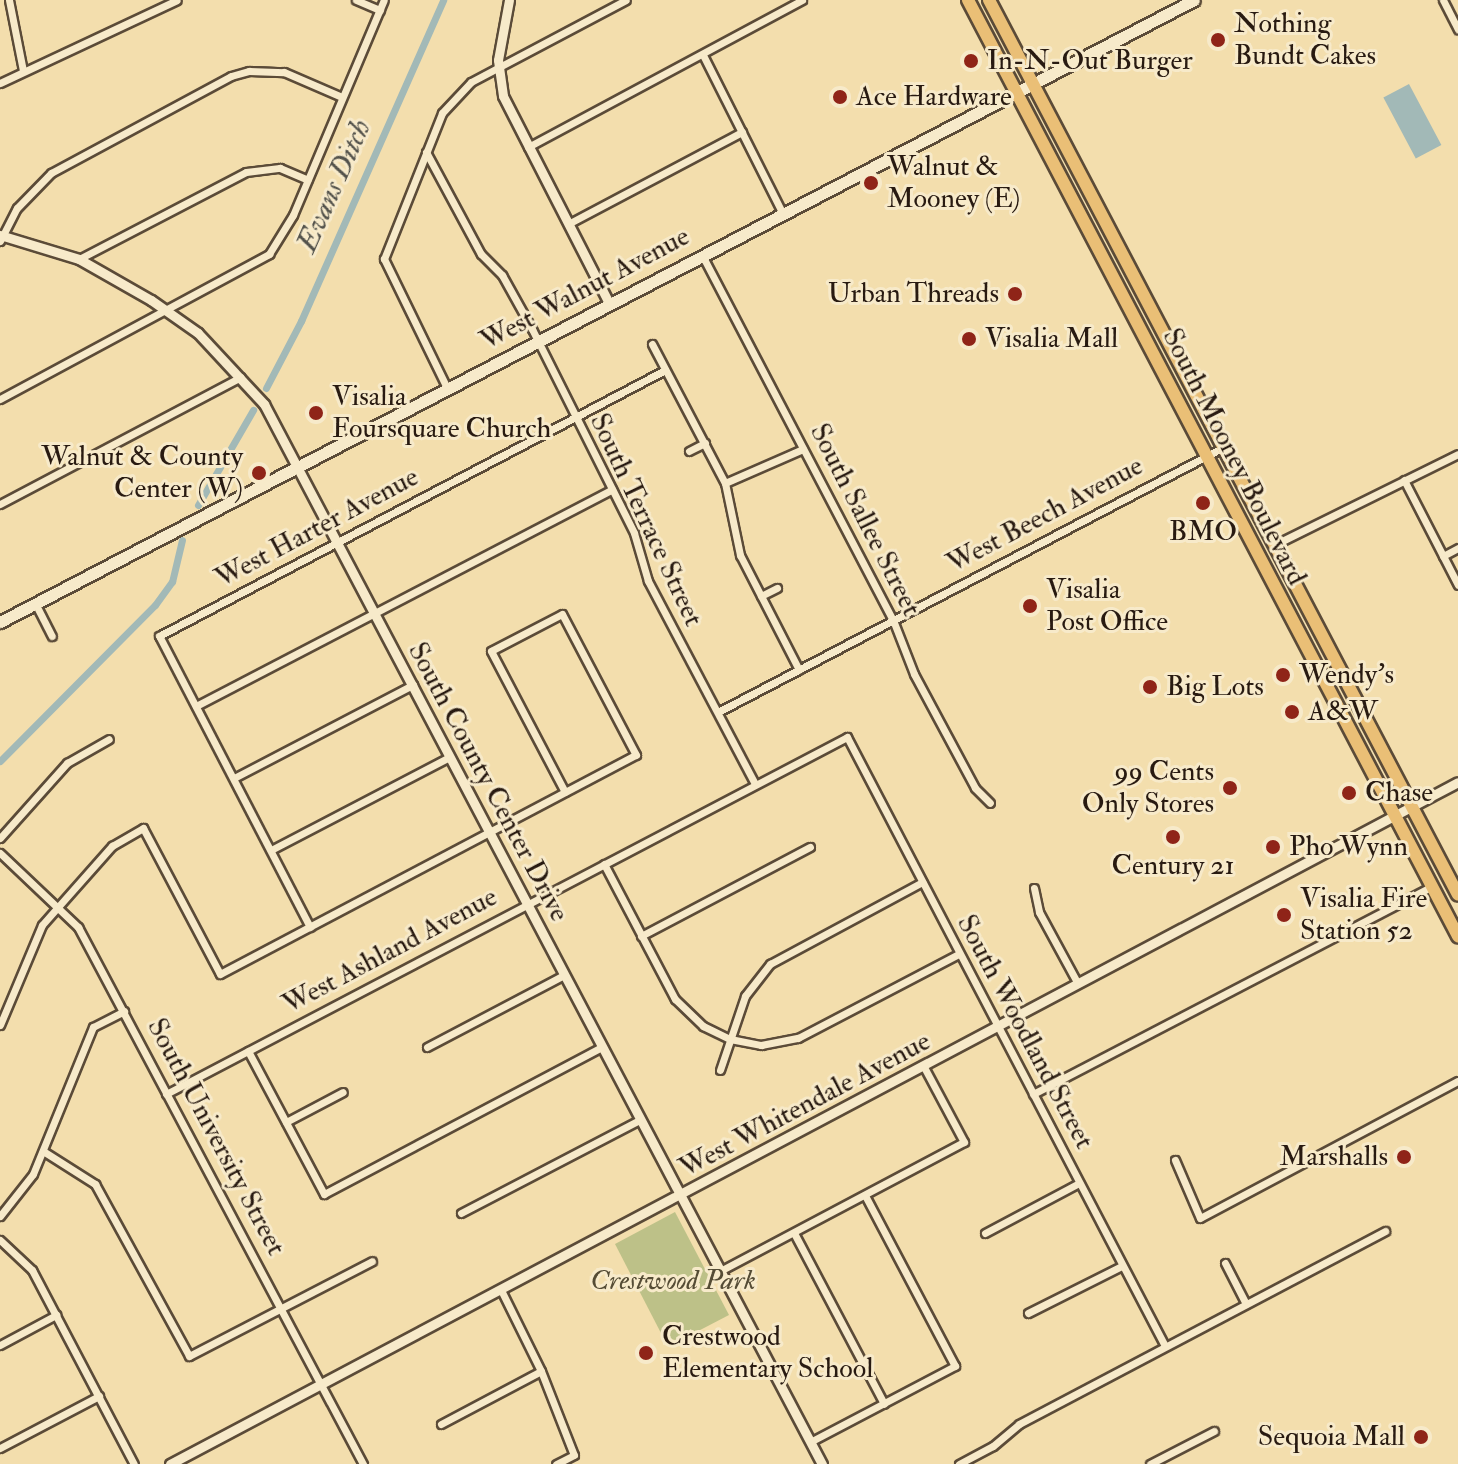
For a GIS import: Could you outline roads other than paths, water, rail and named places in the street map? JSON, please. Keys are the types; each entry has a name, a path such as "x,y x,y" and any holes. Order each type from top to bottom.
{"main road":[{"name":"South Mooney Boulevard","path":"968,0 1458,936"},
{"name":"South Mooney Boulevard","path":"989,0 1458,895"},
{"name":"West Walnut Avenue","path":"0,622 1031,82 1194,0"}],"street":[{"path":"9,0 23,71"},
{"path":"0,83 87,47 177,0"},
{"path":"356,0 380,10"},
{"path":"0,399 269,254 308,180 384,0"},
{"path":"509,0 498,67 503,96 609,303"},
{"path":"447,388 384,259 426,152 454,95 498,67 626,0"},
{"path":"528,147 802,0"},
{"path":"1165,0 1171,12"},
{"path":"1443,0 1458,29"},
{"path":"703,55 782,212"},
{"path":"1,237 17,208 51,173 231,76 249,71 284,72 342,97"},
{"path":"568,224 742,132"},
{"name":"South Terrace Street","path":"426,152 481,254 502,275 537,341 634,533 648,581 755,784"},
{"path":"79,259 246,172 280,168 308,180"},
{"name":"South County Center Drive","path":"1,237 79,259 168,311 241,377 264,404 299,465 822,1464"},
{"name":"South Sallee Street","path":"702,255 893,620 916,679 975,788 990,803"},
{"path":"652,344 725,483 740,555 799,670"},
{"name":"West Harter Avenue","path":"196,706 159,636 665,370"},
{"path":"0,504 241,377"},
{"path":"689,451 705,443"},
{"name":"West Beech Avenue","path":"718,712 1222,448"},
{"path":"725,483 803,449"},
{"path":"1273,545 1458,454"},
{"path":"1404,480 1458,585"},
{"path":"310,927 196,706 612,489"},
{"path":"1443,556 1458,548"},
{"path":"761,596 777,588"},
{"path":"35,603 52,636"},
{"path":"0,1025 37,934 112,846 143,828 220,974 636,755 562,614 491,651 565,792"},
{"path":"234,778 413,685"},
{"name":"West Ashland Avenue","path":"166,1094 847,737"},
{"name":"South Woodland Street","path":"847,737 1165,1346"},
{"path":"0,838 67,763 109,739"},
{"path":"271,850 450,757"},
{"name":"West Whitendale Avenue","path":"170,1464 1458,782"},
{"path":"641,936 810,847"},
{"name":"South University Street","path":"0,853 78,927 363,1464"},
{"path":"604,864 683,1008 730,1039 761,1045 798,1038 959,954"},
{"path":"720,1070 745,996 770,964 922,882"},
{"path":"1033,1094 1432,886"},
{"path":"1034,888 1039,912 1077,982"},
{"path":"427,1047 564,975"},
{"path":"0,1216 43,1151 93,1027 124,1011"},
{"path":"248,1051 324,1194 602,1047"},
{"path":"720,1271 964,1142 924,1067"},
{"path":"1175,1160 1200,1218 1458,1081"},
{"path":"286,1122 343,1092"},
{"path":"461,1213 640,1120"},
{"path":"43,1151 95,1184 189,1356 372,1261"},
{"path":"985,1233 1079,1183"},
{"path":"810,1442 955,1366 865,1195"},
{"path":"959,1464 993,1446 1019,1424 1385,1231"},
{"path":"794,1233 884,1404"},
{"path":"0,1240 32,1270 134,1464"},
{"path":"1225,1263 1246,1304"},
{"path":"1028,1313 1122,1266"},
{"path":"501,1290 541,1371 574,1455 556,1464"},
{"path":"0,1345 56,1315"},
{"path":"441,1424 541,1371"},
{"path":"0,1448 99,1396"},
{"path":"1150,1464 1214,1431"}],"water":[{"path":"1409,84 1441,145 1416,159 1383,98"}],"waterway":[{"name":"Evans Ditch","path":"266,388 301,321 443,0"},
{"name":"Evans Ditch","path":"198,505 253,410"},
{"name":"Evans Ditch","path":"0,761 155,605 172,582 182,540"}],"place":[{"name":"Nothing Bundt Cakes","path":"1218,40"},
{"name":"In-N-Out Burger","path":"971,61"},
{"name":"Ace Hardware","path":"840,97"},
{"name":"Walnut & Mooney (E)","path":"871,183"},
{"name":"Urban Threads","path":"1015,294"},
{"name":"Visalia Mall","path":"969,339"},
{"name":"Visalia Foursquare Church","path":"316,413"},
{"name":"Walnut & County Center (W)","path":"259,473"},
{"name":"BMO","path":"1203,503"},
{"name":"Visalia Post Office","path":"1030,606"},
{"name":"Wendy's","path":"1283,675"},
{"name":"Big Lots","path":"1150,687"},
{"name":"A&W","path":"1292,712"},
{"name":"99 Cents Only Stores","path":"1230,788"},
{"name":"Chase","path":"1349,793"},
{"name":"Century 21","path":"1173,837"},
{"name":"Pho Wynn","path":"1273,847"},
{"name":"Visalia Fire Station 52","path":"1284,915"},
{"name":"Marshalls","path":"1404,1157"},
{"name":"Crestwood Elementary School","path":"646,1353"},
{"name":"Sequoia Mall","path":"1421,1437"}],"park label":[{"name":"Crestwood Park","path":"673,1281"}]}
